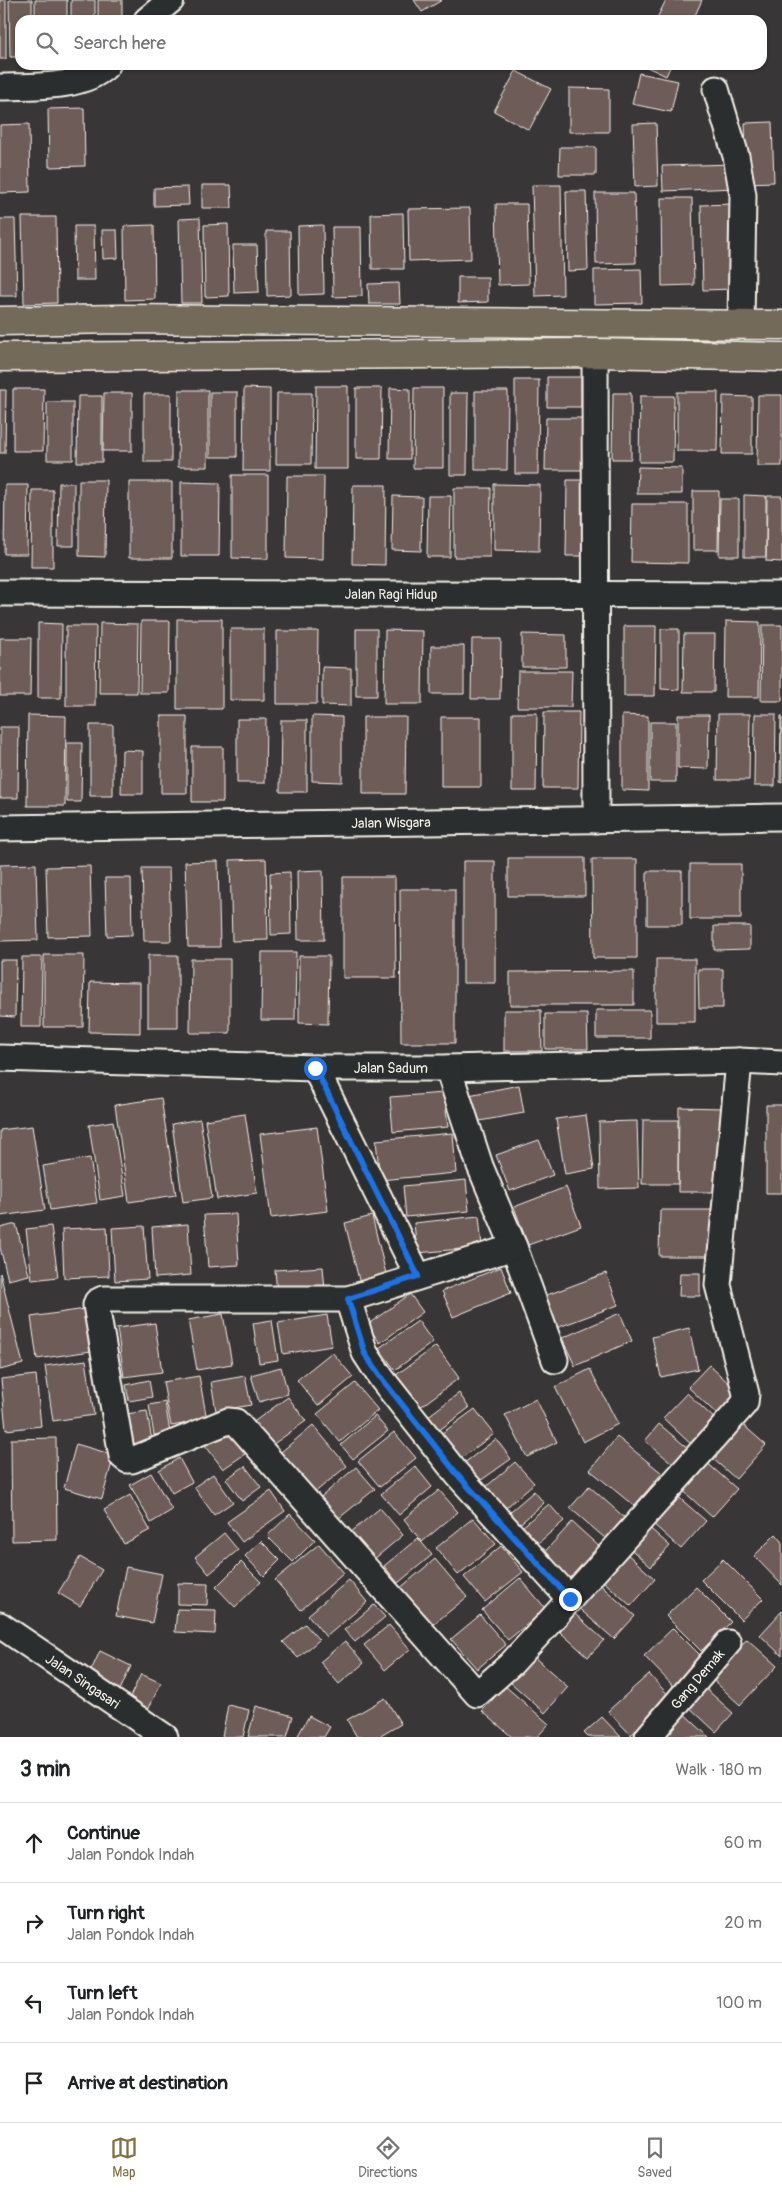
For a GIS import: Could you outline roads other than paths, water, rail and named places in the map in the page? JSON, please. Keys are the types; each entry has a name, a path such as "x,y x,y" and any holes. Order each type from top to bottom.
{"highway":[{"path":"0,321 123,319 782,325"},
{"path":"0,357 595,353 782,357"}],"street":[{"path":"153,15 171,0"},
{"path":"0,87 54,86 80,80 98,70"},
{"path":"716,89 736,156 743,195 742,325"},
{"path":"595,353 596,820"},
{"name":"Jalan Ragi Hidup","path":"0,593 782,595"},
{"name":"Jalan Wisgara","path":"0,828 782,817"},
{"name":"Jalan Sadum","path":"0,1058 315,1068 782,1063"},
{"path":"514,1246 348,1299 103,1299 97,1302 122,1456 127,1460 132,1460 228,1422 236,1422 477,1694 511,1664 745,1403 746,1394 718,1285 738,1062"},
{"path":"315,1068 418,1276"},
{"path":"448,1068 480,1166 514,1246 555,1360"},
{"path":"348,1299 365,1354 382,1379 457,1474 570,1599"},
{"name":"Jalan Singasari","path":"0,1625 164,1737"},
{"name":"Gang Demak","path":"648,1737 728,1642"}]}
